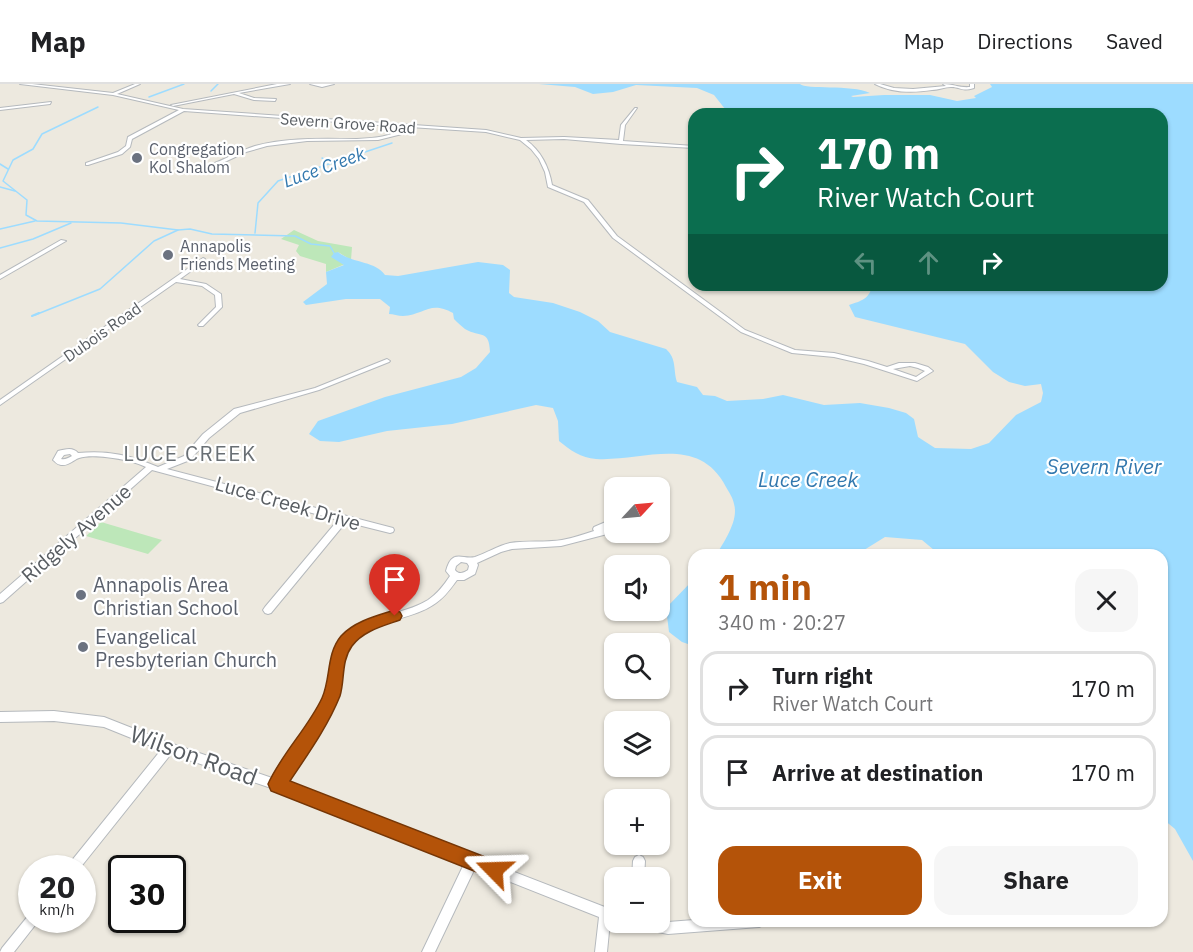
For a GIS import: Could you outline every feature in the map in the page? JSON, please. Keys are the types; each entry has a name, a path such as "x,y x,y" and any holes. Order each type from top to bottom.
{"street":[{"name":"Severn Grove Road","path":"22,84 112,94 183,110 486,131 521,139 564,138 688,146"},
{"path":"112,94 138,84"},
{"path":"164,106 204,101 264,84"},
{"path":"255,87 288,84"},
{"path":"312,84 322,86 332,84"},
{"path":"877,84 892,88 936,90 950,86"},
{"path":"945,84 970,89 973,87 972,84"},
{"path":"235,93 254,99 275,100"},
{"path":"0,109 50,104"},
{"path":"621,143 623,125 636,109"},
{"path":"88,164 120,153 129,147 130,138 183,110"},
{"path":"201,170 270,144 304,140 384,138 400,134 408,127"},
{"path":"521,139 527,142 547,167 551,188 586,201 615,237 688,291"},
{"path":"0,277 63,242"},
{"name":"Dubois Road","path":"0,403 203,260"},
{"path":"176,280 204,285 218,294 219,306 201,325"},
{"path":"689,291 743,331 794,352 834,355 889,368 917,379 930,371 912,364 889,368"},
{"name":"Ridgely Avenue","path":"179,473 187,458 206,436 237,411 317,389 387,361"},
{"name":"Luce Creek Drive","path":"76,456 115,456 137,460 155,468 343,520 390,530"},
{"name":"Ridgely Avenue","path":"0,599 155,468 187,458"},
{"path":"268,610 343,520"},
{"path":"587,535 604,526"},
{"path":"472,562 474,569 464,577 455,576 450,571 452,564 465,559 472,562 499,549 561,543 604,531"},
{"path":"278,784 321,718 332,694 338,656 347,641 364,627 428,604 445,591 455,576"},
{"name":"Wilson Road","path":"0,717 54,716 102,721 169,748 278,784 604,914"},
{"path":"83,855 169,748"},
{"path":"428,952 472,861"},
{"path":"639,861 639,867"},
{"path":"670,928 688,926"},
{"path":"6,952 21,933"},
{"path":"601,952 606,933"}],"green space":[{"path":"294,230 318,241 352,247 351,260 338,252 345,264 326,272 326,264 300,256 296,251 299,245 281,239"},
{"path":"101,522 162,540 148,554 86,536"}],"water":[{"name":"Severn River","path":"539,84 800,84 811,87 862,90 870,93 851,96 853,97 930,95 957,101 976,98 974,96 992,87 990,84 1193,84 1193,861 1175,829 1168,823 1168,549 933,549 922,540 885,537 866,549 720,549 730,531 735,510 731,495 714,470 700,460 685,455 650,455 614,459 585,457 559,441 558,421 553,408 536,405 452,424 387,431 339,442 320,441 309,434 318,421 385,397 461,377 476,368 490,352 486,337 465,329 454,319 453,313 445,309 433,308 401,316 389,314 390,307 380,299 346,299 306,305 303,302 327,284 326,272 344,265 331,257 338,252 343,256 370,264 385,275 398,276 478,262 503,265 510,270 509,293 514,297 553,303 580,312 598,321 610,332 666,349 673,360 677,382 697,387 703,395 715,396 727,401 763,399 783,395 824,405 860,403 889,408 906,413 914,419 918,437 935,448 971,449 989,443 1016,415 1041,402 1043,393 1041,384 1025,386 1009,382 993,372 965,344 855,317 849,305 861,301 870,291 1168,291 1168,108 724,108 714,95 697,88 636,85 613,92 593,94 575,87"},
{"path":"688,585 688,644 669,632 670,604"}],"waterway":[{"path":"149,97 184,84"},
{"path":"211,91 218,84"},
{"name":"Luce Creek","path":"98,107 42,134 33,149 13,160 3,181 27,200 26,215 37,221 121,223 178,230"},
{"name":"Luce Creek","path":"255,233 258,203 278,181 392,143"},
{"path":"322,158 329,162"},
{"path":"0,164 8,169"},
{"name":"Luce Creek","path":"0,187 15,191"},
{"path":"0,229 35,221"},
{"name":"Luce Creek","path":"0,248 33,239 71,223"},
{"name":"Luce Creek","path":"178,230 190,229 212,234 295,236 311,244 330,246 334,253"},
{"path":"35,315 100,289 154,241 178,230"},
{"path":"32,316 39,313"}],"place":[{"name":"Congregation Kol Shalom","path":"137,158"},
{"name":"Annapolis Friends Meeting","path":"168,255"},
{"name":"Annapolis Area Christian School","path":"81,595"},
{"name":"Evangelical Presbyterian Church","path":"83,647"}],"district":[{"name":"LUCE CREEK","path":"190,453"}],"route":[{"path":"395,616 364,627 347,641 338,656 332,694 321,718 278,784 494,870"}]}
